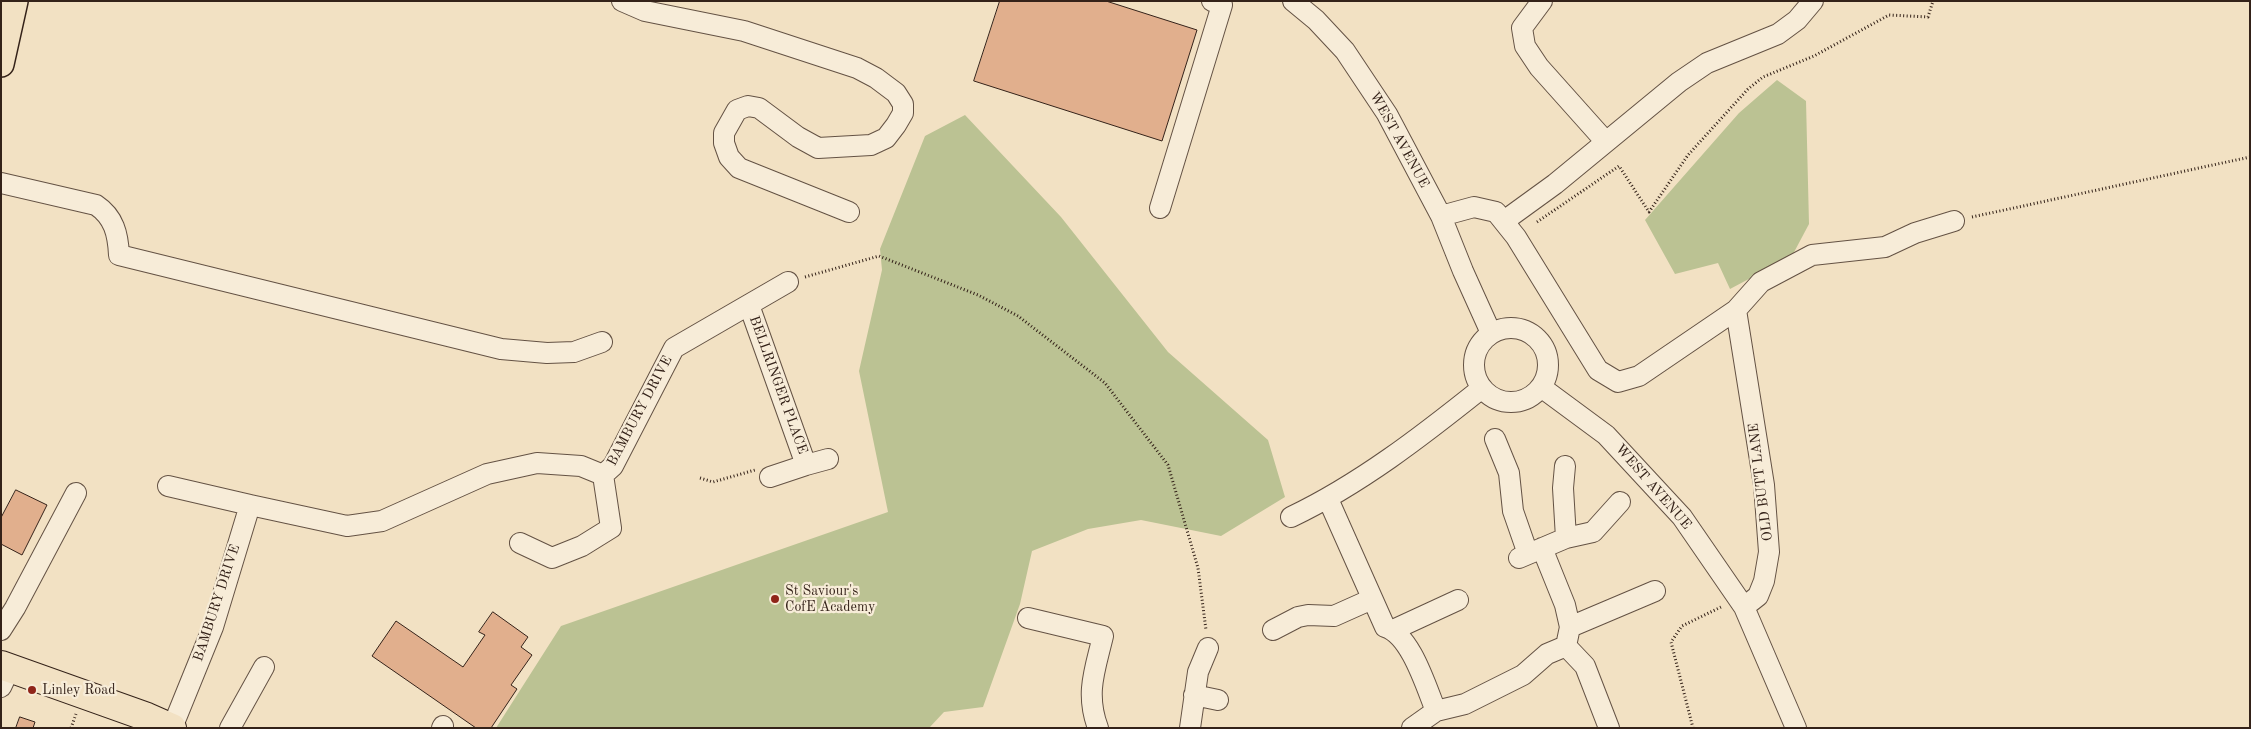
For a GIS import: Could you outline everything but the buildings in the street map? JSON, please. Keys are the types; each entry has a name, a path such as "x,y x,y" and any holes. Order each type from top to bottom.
{"highway":[{"path":"4,674 148,717 172,728"}],"main road":[{"path":"1,64 16,1"}],"street":[{"path":"622,1 644,11 744,31 857,68 876,78 896,93 904,104 903,113 886,138 871,145 818,148 798,137 759,108 748,106 737,110 724,133 724,143 729,157 739,168 849,212"},
{"path":"1160,208 1222,5 1212,1"},
{"name":"WEST AVENUE","path":"1293,1 1316,20 1345,51 1387,114 1440,216 1491,333"},
{"path":"1542,1 1522,28 1525,46 1539,67 1606,142"},
{"path":"1504,221 1555,184 1679,82 1706,63 1778,34 1797,20 1813,1"},
{"path":"1,183 96,205 106,211 114,224 120,256 501,349 524,352 574,352 602,342"},
{"path":"1440,216 1474,207 1496,212 1516,237 1598,370 1618,382 1639,376 1736,310 1761,282 1812,255 1885,246 1916,233 1954,221"},
{"name":"BAMBURY DRIVE","path":"168,486 347,526 382,521 487,474 537,463 580,466 603,475 613,466 674,348 788,282"},
{"name":"BELLRINGER PLACE","path":"749,305 806,465"},
{"name":"OLD BUTT LANE","path":"1736,310 1764,486 1769,552 1764,581 1758,596 1741,603"},
{"path":"1504,328 1522,329 1539,339 1548,355 1548,372 1541,387 1525,399 1517,401 1497,399 1482,388 1474,366 1479,347 1491,333 1504,328"},
{"name":"WEST AVENUE","path":"1541,387 1606,435 1643,473 1682,517 1741,603"},
{"path":"1291,517 1328,499 1390,457 1482,388"},
{"path":"1495,438 1510,473 1512,511 1530,553 1565,605 1568,637 1585,666 1609,728"},
{"name":"BELLRINGER PLACE","path":"770,477 828,459"},
{"path":"1565,466 1563,488 1571,536"},
{"path":"520,543 552,558 582,546 611,528 603,475"},
{"path":"1,630 16,608 76,493"},
{"path":"1328,499 1385,627 1393,630 1412,655 1436,711"},
{"path":"1530,553 1571,536 1593,532 1620,502"},
{"name":"BAMBURY DRIVE","path":"172,728 213,627 250,505"},
{"path":"1412,728 1436,711 1465,704 1523,676 1568,637 1655,591"},
{"path":"1273,630 1298,616 1308,614 1334,616 1372,599"},
{"path":"1393,630 1458,600"},
{"path":"1741,603 1769,661 1796,728"},
{"path":"1028,618 1103,636 1090,692 1098,728"},
{"path":"1190,728 1198,672 1208,648"},
{"path":"230,728 264,667"},
{"path":"1194,695 1218,700"}],"path":[{"path":"1516,237 1619,166 1648,212 1688,155 1748,89 1763,77 1814,56 1890,15 1928,17 1934,1"},
{"path":"1954,221 2250,157"},
{"path":"788,282 879,256 978,295 1018,316 1104,383 1168,465 1198,568 1208,648"},
{"path":"700,478 713,482 758,469 770,477"},
{"path":"1693,728 1671,642 1682,626 1741,603"}],"green space":[{"path":"1777,80 1806,101 1809,224 1792,256 1730,289 1718,263 1675,274 1645,220 1739,113"},
{"path":"965,115 1061,217 1168,352 1268,440 1285,497 1221,536 1141,520 1088,529 1032,551 1020,604 983,707 944,712 929,728 496,728 561,626 888,512 859,371 882,270 880,249 925,136"}],"place":[{"name":"St Saviour's CofE Academy","path":"775,599"},
{"name":"Linley Road","path":"32,690"}]}
